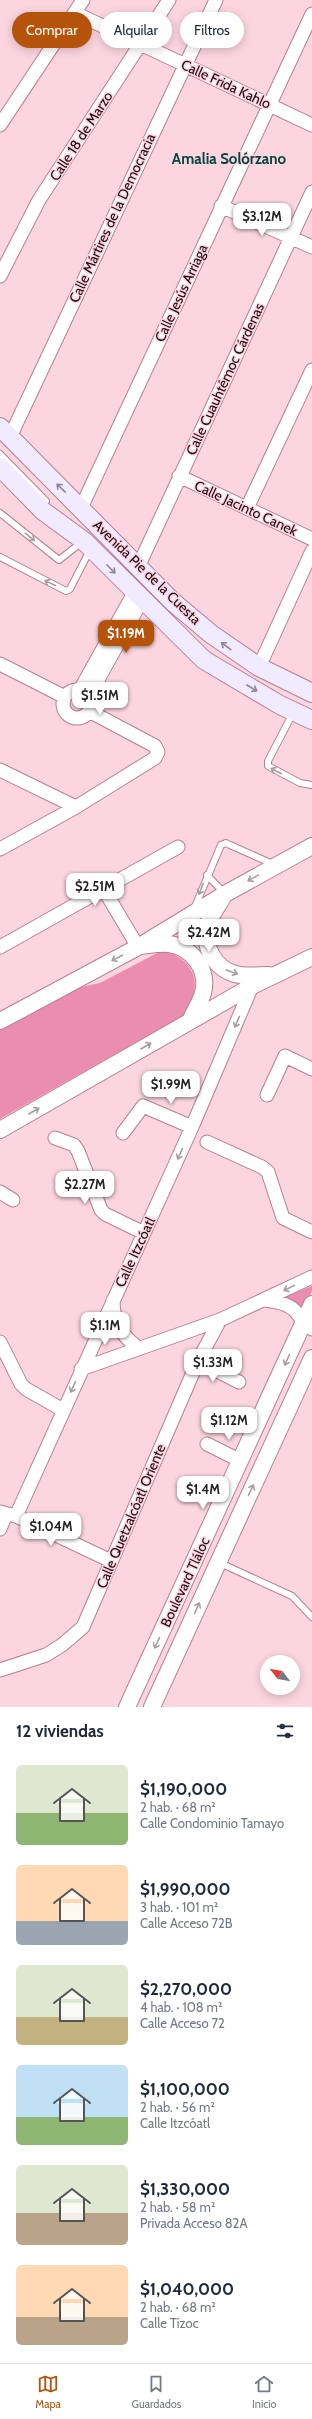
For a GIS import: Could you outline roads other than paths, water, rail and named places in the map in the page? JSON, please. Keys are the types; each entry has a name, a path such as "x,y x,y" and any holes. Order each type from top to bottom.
{"main road":[{"name":"Avenida Pie de la Cuesta","path":"5,432 82,508 173,602 211,634 259,667 312,693"},
{"name":"Avenida Pie de la Cuesta","path":"0,467 43,511 87,545 138,597 204,660 303,714"}],"street":[{"path":"76,12 83,0"},
{"name":"Calle 18 de Marzo","path":"161,12 169,0"},
{"name":"Calle Mártires de la Democracia","path":"5,432 216,0"},
{"name":"Calle Jesús Arriaga","path":"82,508 268,104 312,14"},
{"path":"0,125 52,48"},
{"name":"Calle 18 de Marzo","path":"0,276 39,200 138,48"},
{"name":"Calle Frida Kahlo","path":"147,48 312,125"},
{"name":"Calle Cuauhtémoc Cárdenas","path":"138,567 312,192"},
{"path":"221,206 312,247"},
{"path":"247,508 312,370"},
{"name":"Calle Jacinto Canek","path":"179,476 312,539"},
{"path":"259,667 312,552"},
{"path":"84,693 138,597"},
{"path":"0,664 65,698"},
{"path":"71,691 84,693 91,703 89,711 83,716 70,716 64,710 65,698 71,691"},
{"path":"0,849 76,807 154,758 158,752 155,746 89,711"},
{"path":"0,770 76,807"},
{"path":"0,1021 138,947 225,894 312,846"},
{"path":"0,946 178,847"},
{"path":"104,888 138,947"},
{"path":"225,894 208,925 206,939 210,954 221,967 236,974 273,975"},
{"path":"138,947 160,944 176,945 189,952 199,963 204,986 200,1000 190,1021"},
{"path":"0,1130 252,986 273,975 311,961"},
{"name":"Calle Itzcóatl","path":"0,1529 63,1410 192,1127 252,986"},
{"path":"267,1095 285,1056 312,1069"},
{"path":"123,1133 143,1106 192,1127"},
{"path":"55,1138 74,1145 78,1151 97,1204 105,1214 144,1233"},
{"path":"207,1142 262,1166 268,1172 283,1218 312,1232"},
{"path":"0,1192 13,1200"},
{"path":"82,1369 137,1347 220,1320 312,1277"},
{"path":"113,1300 113,1313 116,1324 123,1334 137,1347"},
{"path":"265,1300 284,1303 298,1313 307,1326"},
{"name":"Boulevard Tláloc","path":"127,1707 241,1461 307,1326 312,1304"},
{"name":"Calle Quetzalcóatl Oriente","path":"0,1670 46,1655 62,1645 83,1627 111,1561 135,1511 198,1361 220,1320"},
{"path":"0,1342 20,1384 63,1410"},
{"name":"Boulevard Tláloc","path":"152,1707 312,1358"},
{"path":"198,1361 239,1382"},
{"path":"207,1444 241,1461"},
{"path":"8,1514 111,1561"}],"lane":[{"path":"0,454 87,545"},
{"path":"0,513 59,560 87,545"},
{"path":"0,557 66,591 70,589 87,545"},
{"path":"303,714 268,761 268,766 300,783 312,785"},
{"path":"192,915 207,875 221,845 226,843 277,865"},
{"path":"207,875 225,894"},
{"path":"218,1562 292,1596 312,1617"}],"district":[{"name":"Amalia Solórzano","path":"229,159"}]}
